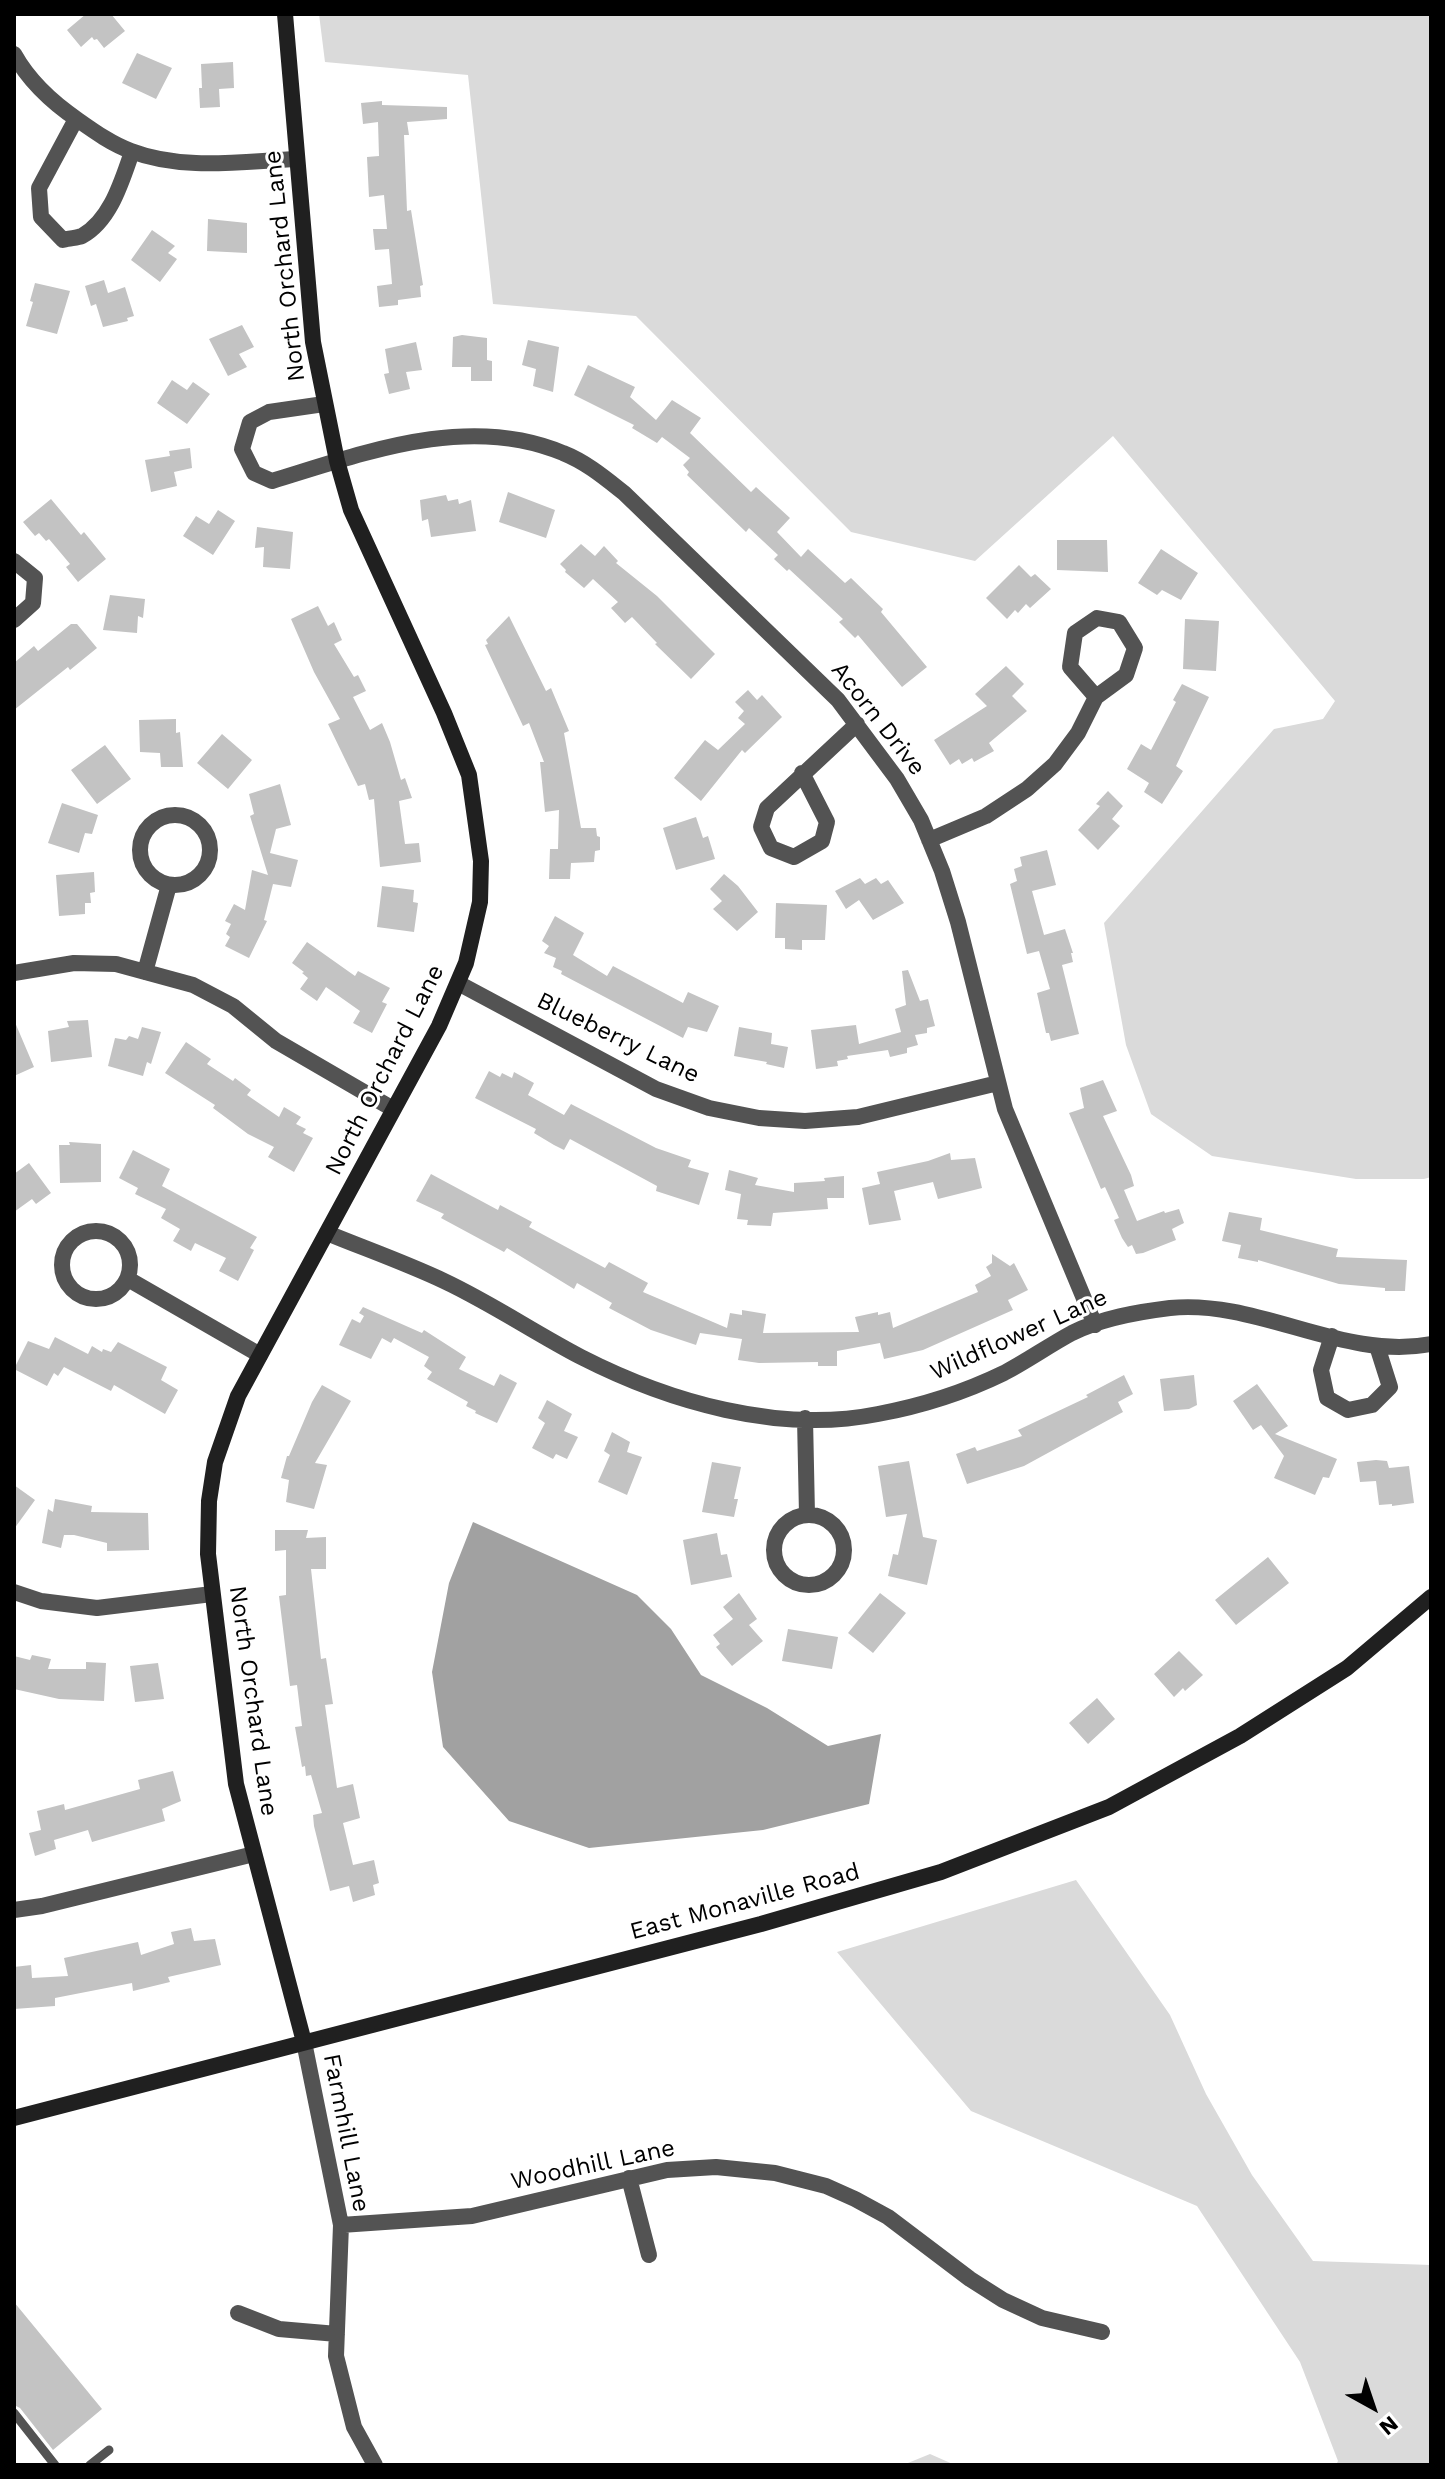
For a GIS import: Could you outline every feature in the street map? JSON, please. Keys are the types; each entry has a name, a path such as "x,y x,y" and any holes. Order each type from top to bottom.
{"street":[{"name":"North Orchard Lane","path":"285,14 313,342 337,461 351,510 469,775 481,861 480,902 466,963 458,983 439,1026 238,1396 215,1462 209,1501 208,1554 236,1784 304,2042"},
{"path":"14,54 52,102 100,136 132,152 156,159 194,163 297,159"},
{"path":"76,119 39,188 41,217 63,240 82,236 105,214 132,152"},
{"name":"Acorn Drive","path":"324,404 269,412 250,422 242,449 254,473 272,481 337,461 458,435 531,442 565,453 595,470 624,493 798,659 857,724 897,779 942,871 958,922 1005,1109 1095,1325"},
{"path":"14,561 35,578 33,603 14,620"},
{"path":"929,840 986,816 1027,789 1055,764 1071,743 1096,697 1126,675 1135,648 1119,622 1097,618 1075,633 1070,667 1096,697"},
{"path":"802,773 827,822 822,841 794,857 771,848 761,827 767,808 802,773 857,724"},
{"path":"177,814 198,823 210,842 211,854 208,865 191,881 169,885 149,873 140,852 147,829 165,816 177,814"},
{"path":"145,972 169,885"},
{"path":"14,973 74,963 116,964 193,985 233,1006 276,1041 393,1109"},
{"name":"Blueberry Lane","path":"458,983 656,1089 709,1108 759,1118 805,1121 858,1117 998,1083"},
{"path":"96,1230 117,1237 130,1256 128,1279 121,1288 102,1299 80,1295 65,1280 62,1269 67,1247 84,1232 96,1230"},
{"name":"Wildflower Lane","path":"327,1233 445,1281 582,1357 643,1386 699,1405 761,1416 831,1419 877,1414 951,1394 1004,1372 1075,1332 1129,1313 1175,1308 1217,1309 1387,1348 1431,1344"},
{"path":"128,1279 260,1355"},
{"path":"1332,1336 1321,1370 1327,1398 1348,1410 1372,1405 1390,1387 1377,1346"},
{"path":"805,1418 807,1515"},
{"path":"807,1515 829,1521 843,1539 845,1550 843,1562 829,1579 807,1585 796,1583 786,1576 775,1556 779,1533 786,1524 807,1515"},
{"path":"14,1592 41,1601 97,1608 212,1594"},
{"name":"East Monaville Road","path":"14,2118 761,1924 926,1876 1109,1807 1240,1736 1347,1668 1431,1597"},
{"path":"14,1910 42,1906 254,1854"},
{"name":"Farmhill Lane","path":"304,2042 341,2225 336,2356 354,2427 375,2465"},
{"name":"Woodhill Lane","path":"341,2225 472,2216 667,2170 716,2167 775,2173 826,2186 888,2217 1003,2300 1042,2318 1102,2332"},
{"path":"629,2178 649,2255"},
{"path":"238,2313 279,2329 337,2334"}],"lane":[{"path":"14,2413 55,2465"},
{"path":"90,2465 109,2450"}],"shaded area":[{"path":"319,14 1431,14 1431,1177 1356,1179 1212,1156 1151,1114 1126,1045 1104,923 1274,729 1323,719 1335,701 1113,436 975,561 851,532 636,316 493,304 468,75 325,62"},
{"path":"473,1522 637,1595 671,1629 701,1675 767,1708 828,1746 881,1734 869,1804 763,1830 589,1848 509,1821 443,1747 432,1672 449,1583"},
{"path":"1076,1880 1170,2015 1206,2094 1252,2175 1313,2261 1431,2265 1431,2465 1336,2465 1338,2461 1300,2362 1197,2206 971,2111 837,1952"},
{"path":"930,2454 955,2465 903,2465"}],"building":[{"path":"86,14 111,14 125,31 104,48 92,37 81,47 67,30"},
{"path":"137,53 172,68 156,99 122,83"},
{"path":"233,62 234,88 219,89 220,107 200,108 201,64"},
{"path":"382,101 382,105 447,107 447,119 407,122 409,135 404,135 407,211 411,210 423,285 420,286 421,297 398,300 398,305 379,307 377,286 392,284 389,249 375,250 373,229 387,229 384,195 369,197 367,157 379,156 378,122 363,124 361,103"},
{"path":"208,219 247,223 247,253 207,251"},
{"path":"152,230 175,246 168,253 177,259 160,282 131,260"},
{"path":"104,280 108,293 125,287 134,316 127,318 128,321 103,327 96,304 91,306 85,286"},
{"path":"35,283 70,291 57,334 26,326"},
{"path":"242,325 254,347 239,354 247,367 228,376 209,339"},
{"path":"453,337 487,338 487,360 492,361 492,381 471,381 471,367 452,367"},
{"path":"528,340 559,347 553,392 533,386 536,369 522,365"},
{"path":"416,342 422,370 406,372 410,389 389,394 384,374 389,373 385,349"},
{"path":"588,365 635,387 630,397 656,420 672,400 701,418 690,433 751,492 756,487 790,518 777,532 801,557 808,549 845,583 851,578 883,609 881,612 927,667 902,687 858,635 855,638 839,622 843,619 774,559 778,555 749,528 746,532 687,475 689,472 683,465 690,458 662,437 657,443 632,428 634,425 574,395"},
{"path":"172,380 187,390 193,382 210,394 187,424 157,403"},
{"path":"190,448 192,468 174,472 177,486 151,492 145,460 170,456 169,451"},
{"path":"508,492 555,510 546,538 499,522"},
{"path":"446,495 448,501 458,499 459,504 471,500 476,531 431,537 428,519 422,521 420,500"},
{"path":"51,499 106,559 78,582 66,567 70,564 49,539 46,541 39,533 35,536 23,522"},
{"path":"218,510 235,521 213,555 183,536 196,516 209,524"},
{"path":"257,527 293,532 290,569 263,567 264,547 255,548"},
{"path":"1057,540 1107,540 1108,572 1057,570"},
{"path":"581,544 595,556 604,546 618,561 616,563 657,596 715,654 691,679 632,617 625,623 611,608 618,602 593,579 584,588 565,572 560,564"},
{"path":"1161,549 1198,573 1181,600 1162,590 1157,595 1138,583"},
{"path":"1019,565 1051,589 1030,608 1026,604 1007,619 986,598"},
{"path":"110,595 145,599 143,618 138,616 137,633 103,630"},
{"path":"318,606 328,626 334,622 342,640 334,644 366,691 353,697 370,730 382,723 401,780 405,778 412,798 399,801 405,844 419,843 421,862 380,867 374,799 369,800 365,784 358,786 328,724 340,719 314,672 291,619"},
{"path":"509,616 546,691 551,688 569,731 564,733 581,828 596,828 600,837 600,850 595,851 594,862 571,863 570,879 549,879 550,849 558,849 559,810 545,812 540,762 544,762 529,723 523,726 485,645 488,644 486,640"},
{"path":"1185,619 1219,621 1216,671 1183,669"},
{"path":"71,624 77,624 97,648 14,710 14,663 34,646 38,651"},
{"path":"1006,666 1024,684 1012,696 1027,711 989,743 994,751 974,762 972,758 962,764 959,759 950,765 934,740 987,706 975,694"},
{"path":"1182,684 1209,697 1176,766 1183,771 1162,804 1144,792 1149,783 1127,769 1141,744 1151,750"},
{"path":"748,690 757,700 762,695 782,717 745,753 742,750 701,801 674,778 705,740 718,750 745,724 738,718 744,711 735,702"},
{"path":"176,719 183,767 161,767 160,753 140,752 139,720"},
{"path":"222,734 252,760 228,789 197,763"},
{"path":"105,745 131,779 97,804 71,770"},
{"path":"280,784 291,825 276,829 270,853 298,860 291,887 273,884 264,920 267,921 249,958 225,946 230,937 226,934 231,924 225,921 234,904 245,910 252,870 268,875 250,816 254,814 249,794"},
{"path":"1108,791 1123,806 1112,819 1120,826 1098,850 1078,830 1100,806 1096,804"},
{"path":"62,803 98,815 92,834 85,833 79,853 48,843"},
{"path":"696,817 703,838 708,836 715,859 676,870 663,828"},
{"path":"1047,850 1056,885 1032,891 1044,935 1065,929 1073,953 1073,962 1062,965 1079,1034 1051,1041 1049,1033 1046,1033 1037,993 1050,989 1039,951 1027,954 1010,884 1017,881 1014,869 1022,866 1020,857"},
{"path":"94,872 95,892 90,893 91,903 85,903 85,914 59,916 56,875"},
{"path":"724,874 738,886 758,912 737,931 713,909 722,901 710,889"},
{"path":"860,878 865,884 876,878 881,884 888,880 904,903 873,920 859,900 846,909 835,891"},
{"path":"382,886 414,890 413,902 418,903 414,932 377,927"},
{"path":"776,903 827,905 825,940 802,940 802,950 785,949 785,938 775,938"},
{"path":"555,916 584,933 573,955 607,976 613,966 683,1003 688,992 719,1006 707,1032 688,1027 683,1038 561,974 562,971 553,967 556,958 544,953 549,946 542,941"},
{"path":"307,942 355,976 358,971 390,988 382,1002 387,1004 372,1033 353,1023 360,1011 326,987 317,1001 300,989 308,978 292,963"},
{"path":"908,970 920,1001 928,999 935,1026 927,1028 927,1033 915,1035 918,1045 907,1048 907,1053 890,1057 888,1050 847,1056 848,1059 837,1061 838,1066 816,1069 811,1030 856,1025 859,1044 901,1032 895,1009 906,1005 902,971"},
{"path":"14,1020 34,1067 14,1076"},
{"path":"88,1020 92,1057 51,1062 48,1031 69,1027 67,1021"},
{"path":"142,1027 161,1032 151,1064 147,1062 143,1076 108,1066 115,1038 126,1040 129,1036 138,1039"},
{"path":"739,1027 772,1033 771,1044 788,1047 784,1068 734,1056"},
{"path":"186,1042 211,1059 207,1064 233,1081 235,1078 251,1090 247,1095 279,1117 284,1107 301,1117 296,1124 306,1129 303,1133 313,1138 294,1172 268,1157 274,1147 248,1134 213,1108 215,1105 165,1073"},
{"path":"489,1071 500,1077 502,1073 512,1078 514,1072 534,1083 528,1095 564,1115 571,1104 656,1148 691,1160 688,1167 709,1173 699,1205 656,1191 657,1186 570,1139 564,1150 534,1133 536,1129 475,1098"},
{"path":"1103,1080 1117,1111 1103,1116 1131,1175 1134,1186 1124,1190 1137,1221 1179,1209 1184,1223 1172,1229 1176,1240 1143,1253 1136,1254 1132,1245 1128,1247 1122,1238 1114,1220 1119,1218 1105,1187 1101,1189 1069,1113 1084,1108 1080,1088"},
{"path":"69,1142 101,1144 101,1182 60,1183 59,1145 70,1145"},
{"path":"133,1150 170,1169 162,1186 257,1237 238,1281 219,1271 226,1258 195,1243 191,1251 173,1241 180,1229 161,1218 166,1209 135,1194 138,1188 119,1178"},
{"path":"950,1153 951,1160 975,1158 982,1188 938,1199 933,1182 894,1191 901,1220 869,1225 862,1188 880,1184 877,1172"},
{"path":"29,1163 51,1193 36,1204 32,1199 14,1212 14,1174"},
{"path":"729,1170 758,1178 755,1185 794,1192 794,1183 844,1176 844,1198 827,1198 828,1209 773,1213 771,1226 747,1225 748,1220 737,1219 741,1194 725,1190"},
{"path":"431,1174 498,1210 500,1205 532,1222 529,1227 605,1268 609,1262 648,1283 643,1292 727,1328 730,1313 742,1315 742,1310 766,1314 763,1333 859,1332 855,1317 878,1312 878,1315 890,1312 893,1328 978,1292 975,1285 991,1276 986,1267 992,1263 992,1254 1010,1266 1014,1263 1028,1290 1008,1300 1013,1310 923,1350 884,1359 880,1343 837,1351 837,1366 818,1366 818,1362 759,1363 738,1360 742,1339 700,1333 696,1345 651,1330 609,1308 612,1303 577,1283 574,1289 507,1248 504,1252 441,1218 444,1214 416,1201"},
{"path":"1229,1212 1262,1218 1260,1230 1338,1249 1336,1257 1407,1260 1405,1291 1339,1284 1258,1260 1238,1258 1241,1245 1222,1241"},
{"path":"363,1307 422,1333 424,1330 466,1357 459,1369 494,1386 500,1374 517,1383 497,1423 475,1413 466,1406 468,1402 427,1379 432,1372 424,1366 429,1357 394,1338 391,1343 382,1338 371,1359 339,1345 352,1319 360,1323 364,1316 359,1313"},
{"path":"55,1337 88,1354 92,1346 102,1352 103,1349 111,1352 118,1342 167,1367 161,1380 178,1390 165,1414 114,1385 111,1391 64,1367 58,1376 54,1373 47,1386 14,1369 28,1341 49,1349"},
{"path":"1124,1375 1133,1394 1118,1402 1123,1412 1024,1466 967,1484 956,1454 975,1447 977,1451 1022,1436 1018,1430 1088,1397 1086,1395"},
{"path":"1194,1375 1197,1405 1189,1409 1164,1411 1160,1379"},
{"path":"1257,1384 1288,1426 1275,1434 1337,1459 1329,1478 1323,1477 1315,1495 1274,1478 1284,1456 1261,1425 1253,1430 1233,1401"},
{"path":"322,1385 351,1401 315,1463 327,1465 314,1509 286,1502 289,1480 281,1478 287,1456"},
{"path":"547,1400 572,1414 564,1431 578,1437 567,1459 556,1454 553,1459 532,1448 545,1423 538,1418"},
{"path":"612,1432 630,1442 627,1452 642,1457 627,1495 598,1482 610,1455 604,1451"},
{"path":"909,1461 923,1537 937,1540 927,1585 888,1576 893,1554 898,1555 907,1514 886,1517 878,1466"},
{"path":"1387,1461 1389,1468 1409,1466 1414,1503 1379,1505 1376,1481 1360,1482 1357,1462"},
{"path":"712,1462 741,1467 734,1499 738,1499 734,1517 702,1512"},
{"path":"14,1485 35,1500 14,1529"},
{"path":"55,1499 92,1506 91,1512 148,1513 149,1550 107,1551 107,1543 74,1535 64,1535 61,1548 42,1543 48,1509 53,1512"},
{"path":"275,1530 308,1530 306,1538 326,1537 326,1569 311,1569 321,1659 326,1658 333,1704 325,1705 337,1788 353,1784 360,1818 343,1823 353,1865 374,1860 379,1883 373,1885 375,1895 353,1902 349,1886 330,1891 314,1826 313,1815 322,1813 311,1775 306,1776 305,1766 302,1767 295,1727 302,1726 297,1685 290,1686 279,1596 286,1595 286,1550 275,1551"},
{"path":"717,1533 721,1555 727,1554 732,1577 691,1585 683,1540"},
{"path":"1268,1557 1289,1583 1236,1625 1215,1600"},
{"path":"739,1593 757,1619 749,1625 763,1641 732,1666 716,1647 720,1644 713,1635 733,1619 723,1607"},
{"path":"880,1593 906,1613 873,1653 848,1633"},
{"path":"788,1629 838,1637 832,1669 782,1661"},
{"path":"1179,1651 1203,1675 1174,1697 1154,1674"},
{"path":"32,1655 51,1659 48,1669 86,1669 86,1662 106,1663 104,1701 59,1699 14,1689 14,1656 30,1660"},
{"path":"158,1663 164,1699 135,1702 130,1666"},
{"path":"1097,1698 1115,1719 1088,1744 1069,1723"},
{"path":"173,1771 181,1801 162,1809 165,1821 92,1842 88,1830 54,1840 56,1849 35,1856 29,1833 41,1830 37,1811 64,1804 65,1810 140,1789 138,1780"},
{"path":"191,1928 194,1941 215,1939 221,1965 168,1977 170,1982 133,1991 132,1983 55,1998 55,2006 14,2009 14,1967 31,1965 32,1978 68,1976 64,1958 138,1942 141,1955 174,1944 171,1932"},
{"path":"14,2302 102,2409 53,2450 20,2408 14,2405"}]}
